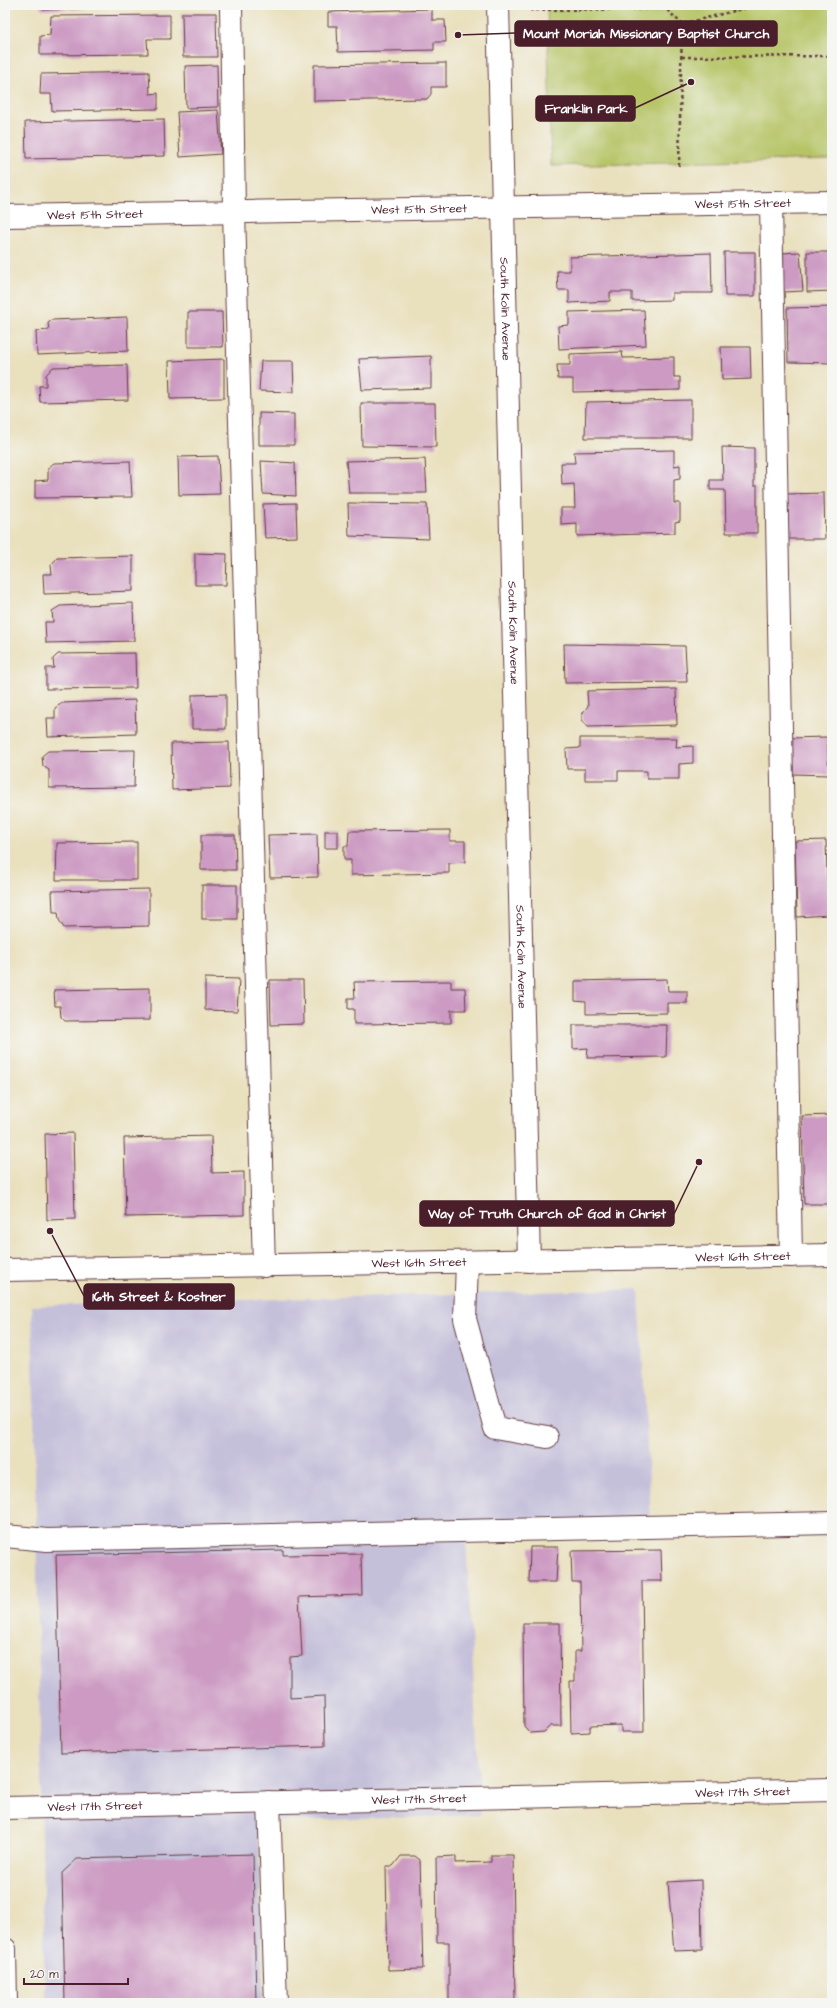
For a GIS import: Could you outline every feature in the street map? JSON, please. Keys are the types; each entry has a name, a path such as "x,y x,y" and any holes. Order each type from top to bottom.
{"street":[{"path":"231,5 234,212 264,1266"},
{"name":"South Kolin Avenue","path":"498,5 529,1261"},
{"name":"West 15th Street","path":"5,216 503,206 832,202"},
{"path":"771,203 790,1256"},
{"name":"West 16th Street","path":"5,1270 832,1255"},
{"path":"467,1262 466,1319 495,1428 547,1437"},
{"path":"5,1536 47,1540 832,1523"},
{"name":"West 17th Street","path":"5,1808 832,1790"},
{"path":"269,1802 276,2003"},
{"path":"5,1949 6,2003"}],"path":[{"path":"682,24 758,5"},
{"path":"530,10 666,9 682,24 679,166"},
{"path":"682,57 832,56"}],"shaded area":[{"path":"639,1289 651,1520 465,1524 481,1815 258,1822 263,2003 45,2003 32,1306"}],"green space":[{"path":"547,5 832,5 832,159 551,166"}],"building":[{"path":"38,5 119,5 119,7 43,10"},
{"path":"432,9 432,20 445,20 446,42 434,42 434,50 338,52 337,26 328,26 328,12"},
{"path":"182,13 216,13 217,57 183,57"},
{"path":"170,15 170,39 147,39 148,54 40,55 40,36 50,35 51,16"},
{"path":"446,63 446,87 431,87 431,94 427,99 314,101 314,65"},
{"path":"217,65 218,107 186,108 185,66"},
{"path":"149,72 150,94 158,93 158,109 52,111 51,94 40,94 41,74"},
{"path":"218,110 221,154 180,157 177,112"},
{"path":"164,119 165,156 26,159 25,122"},
{"path":"724,252 755,252 755,296 725,296"},
{"path":"800,252 803,291 784,292 781,253"},
{"path":"807,252 832,252 832,291 807,292"},
{"path":"711,253 712,293 672,293 672,300 632,301 632,292 610,292 610,301 569,303 569,290 558,290 557,271 570,271 570,257"},
{"path":"832,307 832,363 788,362 787,308"},
{"path":"644,310 646,345 559,349 558,326 569,325 569,312"},
{"path":"188,312 222,312 223,347 188,347"},
{"path":"127,317 128,351 37,355 36,331 49,330 48,323 52,320"},
{"path":"721,347 750,347 751,379 722,380"},
{"path":"622,352 623,358 674,357 674,377 680,377 680,390 573,392 573,379 558,379 557,365 570,365 570,354"},
{"path":"431,356 431,388 362,390 359,359"},
{"path":"224,359 224,398 170,399 169,361"},
{"path":"261,361 293,361 294,392 259,391"},
{"path":"127,365 128,400 40,402 39,386 46,386 46,375 53,367"},
{"path":"691,400 691,438 585,438 586,402"},
{"path":"361,403 435,403 436,447 362,446"},
{"path":"259,413 294,414 294,445 259,445"},
{"path":"722,447 754,448 754,486 757,486 757,533 726,533 725,490 710,490 710,480 723,480"},
{"path":"674,450 674,466 680,465 680,479 674,480 674,503 680,503 680,521 675,522 675,533 577,536 577,524 561,525 561,508 575,508 574,484 562,485 561,463 575,463 574,452"},
{"path":"218,456 220,494 179,495 178,457"},
{"path":"425,459 427,493 349,493 346,461"},
{"path":"130,461 132,497 35,498 35,481 48,480 48,468 54,463"},
{"path":"261,461 295,463 296,496 263,494"},
{"path":"824,493 825,539 788,539 787,494"},
{"path":"296,503 297,537 265,538 263,504"},
{"path":"348,503 427,504 429,539 349,536"},
{"path":"195,553 227,554 226,585 195,585"},
{"path":"133,556 133,591 44,594 43,574 52,574 51,565 57,558"},
{"path":"133,603 134,641 46,643 45,622 53,622 52,611 60,606"},
{"path":"564,644 685,646 687,682 565,683"},
{"path":"135,653 136,688 46,689 46,668 54,668 53,659 58,654"},
{"path":"676,689 677,725 588,727 582,720 582,714 588,706 587,691"},
{"path":"226,694 226,729 192,729 192,695"},
{"path":"135,700 136,734 48,737 47,718 55,718 55,708 62,703"},
{"path":"827,737 829,775 792,774 789,738"},
{"path":"580,738 677,738 676,747 693,746 693,763 679,764 679,779 647,779 647,771 618,771 618,780 585,780 585,769 567,769 566,749 580,748"},
{"path":"229,742 230,788 172,790 171,743"},
{"path":"135,750 134,787 49,788 49,770 43,766 42,756 48,751"},
{"path":"450,830 450,841 465,841 465,862 449,863 449,873 351,875 351,860 344,860 344,846 348,846 349,831"},
{"path":"325,831 338,831 338,848 325,848"},
{"path":"317,834 318,877 270,878 268,835"},
{"path":"201,835 235,835 236,870 201,870"},
{"path":"826,840 828,915 797,917 795,841"},
{"path":"137,842 137,880 56,880 57,843"},
{"path":"202,885 237,885 237,919 202,919"},
{"path":"149,889 149,926 64,928 59,920 58,912 53,912 52,891"},
{"path":"205,978 239,979 237,1011 205,1010"},
{"path":"667,979 668,991 687,991 687,1003 667,1003 667,1013 586,1014 586,1002 575,1001 575,981"},
{"path":"270,980 303,980 304,1024 271,1025"},
{"path":"451,981 451,988 465,988 466,1010 451,1010 451,1023 354,1024 354,1009 348,1009 348,998 355,998 354,982"},
{"path":"150,988 150,1020 65,1021 61,1017 60,1006 55,1006 54,990"},
{"path":"573,1025 667,1025 666,1057 587,1058 588,1048 573,1049"},
{"path":"832,1115 832,1204 804,1204 802,1116"},
{"path":"73,1133 75,1219 47,1220 45,1134"},
{"path":"211,1136 212,1173 244,1172 244,1215 126,1217 124,1138"},
{"path":"530,1547 558,1547 556,1582 529,1582"},
{"path":"283,1550 283,1555 361,1554 362,1595 299,1597 302,1656 290,1657 290,1698 324,1696 325,1746 61,1753 56,1555"},
{"path":"661,1550 662,1581 642,1581 644,1732 621,1732 621,1725 590,1726 590,1732 571,1733 570,1681 575,1681 575,1651 581,1651 580,1582 572,1582 571,1551"},
{"path":"523,1623 560,1623 561,1726 550,1726 544,1732 530,1733 524,1726"},
{"path":"253,1854 256,2003 65,2003 62,1873 77,1859"},
{"path":"491,1855 513,1855 515,2003 449,2003 449,1942 437,1942 436,1857 456,1856 456,1863 491,1862"},
{"path":"401,1856 415,1856 420,1860 423,1969 388,1970 386,1866 393,1866"},
{"path":"701,1880 702,1950 674,1951 668,1882"}],"place":[{"name":"Mount Moriah Missionary Baptist Church","path":"458,35"},
{"name":"Franklin Park","path":"691,82"},
{"name":"Way of Truth Church of God in Christ","path":"699,1162"},
{"name":"16th Street & Kostner","path":"50,1231"}]}
